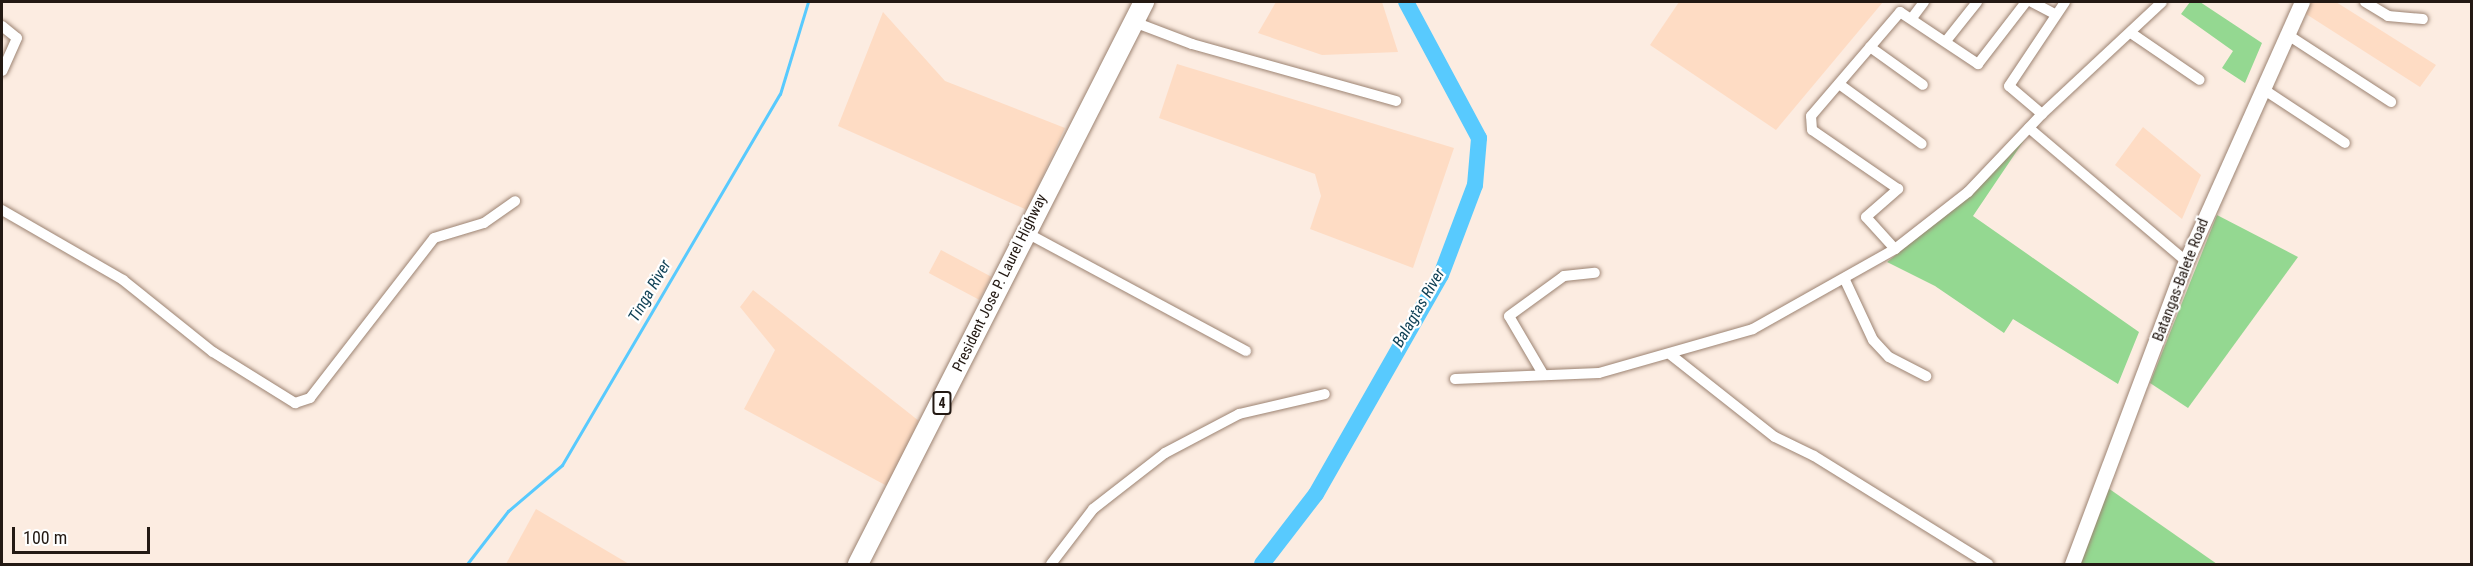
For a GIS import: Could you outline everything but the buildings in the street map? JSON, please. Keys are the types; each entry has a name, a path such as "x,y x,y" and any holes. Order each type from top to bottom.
{"highway":[{"name":"President Jose P. Laurel Highway","path":"858,564 1144,2"}],"main road":[{"name":"Batangas-Balete Road","path":"2072,564 2186,261 2302,2"}],"street":[{"path":"1912,18 1924,2"},
{"path":"1946,41 1977,2"},
{"path":"1896,249 1866,217 1896,193 1895,184 1809,124 1839,84 1900,12 1978,64 2026,2"},
{"path":"2032,2 2056,15"},
{"path":"2042,114 2009,86 2065,2"},
{"path":"1455,379 1599,373 1753,329 1845,280 1896,249 1968,192 2042,114 2162,2"},
{"path":"2366,2 2388,16 2423,19"},
{"path":"1134,22 1192,44 1396,101"},
{"path":"2,26 17,40 2,70"},
{"path":"2131,33 2200,80"},
{"path":"2288,35 2391,102"},
{"path":"1870,47 1923,85"},
{"path":"1839,84 1922,144"},
{"path":"2263,89 2345,143"},
{"path":"2029,128 2186,261"},
{"path":"2,210 123,280 213,351 295,403 310,398 434,238 484,223 515,201"},
{"path":"1025,232 1246,351"},
{"path":"1543,374 1509,316 1564,276 1595,273"},
{"path":"1845,280 1873,340 1889,357 1926,376"},
{"path":"1671,354 1775,437 1988,564"},
{"path":"1051,564 1093,509 1165,453 1239,414 1325,394"}],"shaded area":[{"path":"1276,2 1382,2 1398,52 1322,55 1258,33"},
{"path":"1679,2 1883,2 1776,130 1650,45"},
{"path":"2311,2 2336,2 2436,65 2420,87 2306,14"},
{"path":"883,12 945,81 1065,128 1027,210 838,126"},
{"path":"1177,64 1454,148 1413,268 1310,229 1321,196 1315,174 1159,118"},
{"path":"2143,127 2201,175 2182,219 2115,165"},
{"path":"941,250 991,277 979,300 929,273"},
{"path":"753,290 919,421 887,486 744,409 775,350 740,307"},
{"path":"536,509 629,564 506,564"}],"green space":[{"path":"2190,2 2200,2 2262,43 2245,83 2222,68 2233,51 2181,14"},
{"path":"2029,133 1973,216 2139,332 2118,384 2013,319 2004,333 1935,286 1887,262 1972,194"},
{"path":"2217,215 2298,257 2188,408 2150,383"},
{"path":"2108,488 2217,564 2080,564"}],"waterway":[{"name":"Tinga River","path":"467,564 508,511 562,465 780,94 808,2"},
{"name":"Balagtas River","path":"1262,564 1316,494 1441,275 1475,185 1479,138 1406,2"}]}
